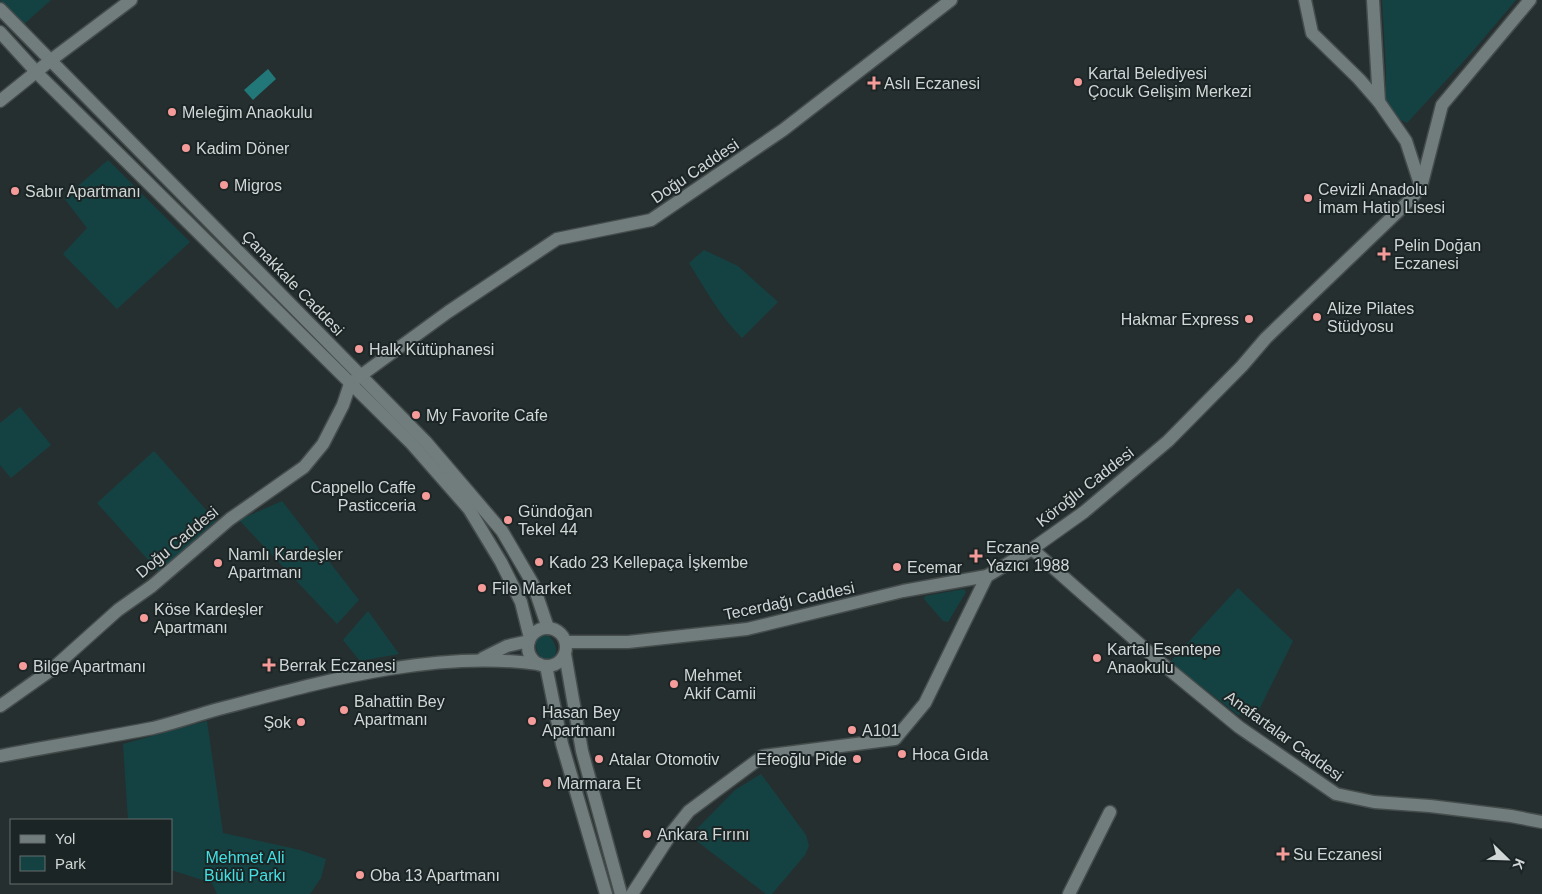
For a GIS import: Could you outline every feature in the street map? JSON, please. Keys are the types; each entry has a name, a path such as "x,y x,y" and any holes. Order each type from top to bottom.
{"street":[{"path":"0,101 131,0"},
{"name":"Doğu Caddesi","path":"0,706 51,670 118,610 152,586 230,519 304,467 323,444 343,405 350,384 361,374 557,239 652,220 783,130 951,0"},
{"path":"1305,0 1312,33 1359,79 1379,102 1406,142 1421,187"},
{"path":"1374,0 1379,102"},
{"path":"1421,187 1442,104 1530,0"},
{"name":"Çanakkale Caddesi","path":"0,9 426,442 502,531 533,584 548,628"},
{"name":"Çanakkale Caddesi","path":"0,32 36,72 412,444 469,509 501,562 521,602 530,639"},
{"name":"Köroğlu Caddesi","path":"987,576 1032,549 1084,512 1168,441 1242,366 1266,338 1411,199 1421,187"},
{"name":"Anafartalar Caddesi","path":"1032,549 1160,662 1239,727 1336,794 1380,803 1430,806 1518,817 1542,822"},
{"path":"632,894 673,831 689,811 763,756 895,739 926,703 987,576"},
{"name":"Tecerdağı Caddesi","path":"565,648 747,629 903,592 987,576"},
{"path":"606,894 562,744 542,665 530,656 528,650 530,639 537,630 548,628 559,632 565,648 582,751 620,894"},
{"path":"480,660 507,646 530,639"},
{"path":"0,756 154,727 384,669 480,660 513,661 542,665 557,663 565,648"},
{"path":"1069,894 1110,812"}],"green space":[{"path":"0,0 51,0 23,25"},
{"path":"1382,0 1516,0 1472,52 1407,123 1399,119 1386,102"},
{"path":"108,160 190,242 117,309 63,254 87,228 64,198"},
{"path":"704,250 738,266 778,302 742,338 720,311 689,263"},
{"path":"20,407 51,445 11,478 0,465 0,423"},
{"path":"154,451 216,521 159,572 97,503"},
{"path":"282,501 359,600 337,624 239,520"},
{"path":"1238,588 1293,641 1258,712 1238,715 1170,662"},
{"path":"964,589 966,592 948,622 943,621 924,599 925,596"},
{"path":"368,611 399,654 360,661 343,640"},
{"path":"542,635 549,636 555,645 556,652 550,661 543,659 537,650 537,639"},
{"name":"Mehmet Ali Büklü Parkı","path":"207,721 223,833 300,850 326,859 321,878 310,894 217,894 212,883 172,870 172,819 128,819 123,744"},
{"path":"761,774 806,835 809,846 805,855 772,894 766,894 690,836 735,790"}],"shaded area":[{"path":"268,69 276,79 253,100 244,90"}],"place":[{"name":"Kartal Belediyesi Çocuk Gelişim Merkezi","path":"1078,82"},
{"name":"Aslı Eczanesi","path":"874,83"},
{"name":"Meleğim Anaokulu","path":"172,112"},
{"name":"Kadim Döner","path":"186,148"},
{"name":"Migros","path":"224,185"},
{"name":"Sabır Apartmanı","path":"15,191"},
{"name":"Cevizli Anadolu İmam Hatip Lisesi","path":"1308,198"},
{"name":"Pelin Doğan Eczanesi","path":"1384,254"},
{"name":"Alize Pilates Stüdyosu","path":"1317,317"},
{"name":"Hakmar Express","path":"1249,319"},
{"name":"Halk Kütüphanesi","path":"359,349"},
{"name":"My Favorite Cafe","path":"416,415"},
{"name":"Cappello Caffe Pasticceria","path":"426,496"},
{"name":"Gündoğan Tekel 44","path":"508,520"},
{"name":"Eczane Yazıcı 1988","path":"976,556"},
{"name":"Kado 23 Kellepaça İşkembe","path":"539,562"},
{"name":"Namlı Kardeşler Apartmanı","path":"218,563"},
{"name":"Ecemar","path":"897,567"},
{"name":"File Market","path":"482,588"},
{"name":"Köse Kardeşler Apartmanı","path":"144,618"},
{"name":"Kartal Esentepe Anaokulu","path":"1097,658"},
{"name":"Berrak Eczanesi","path":"269,665"},
{"name":"Bilge Apartmanı","path":"23,666"},
{"name":"Mehmet Akif Camii","path":"674,684"},
{"name":"Bahattin Bey Apartmanı","path":"344,710"},
{"name":"Hasan Bey Apartmanı","path":"532,721"},
{"name":"Şok","path":"301,722"},
{"name":"A101","path":"852,730"},
{"name":"Hoca Gıda","path":"902,754"},
{"name":"Atalar Otomotiv","path":"599,759"},
{"name":"Efeoğlu Pide","path":"857,759"},
{"name":"Marmara Et","path":"547,783"},
{"name":"Ankara Fırını","path":"647,834"},
{"name":"Su Eczanesi","path":"1283,854"},
{"name":"Oba 13 Apartmanı","path":"360,875"}]}
